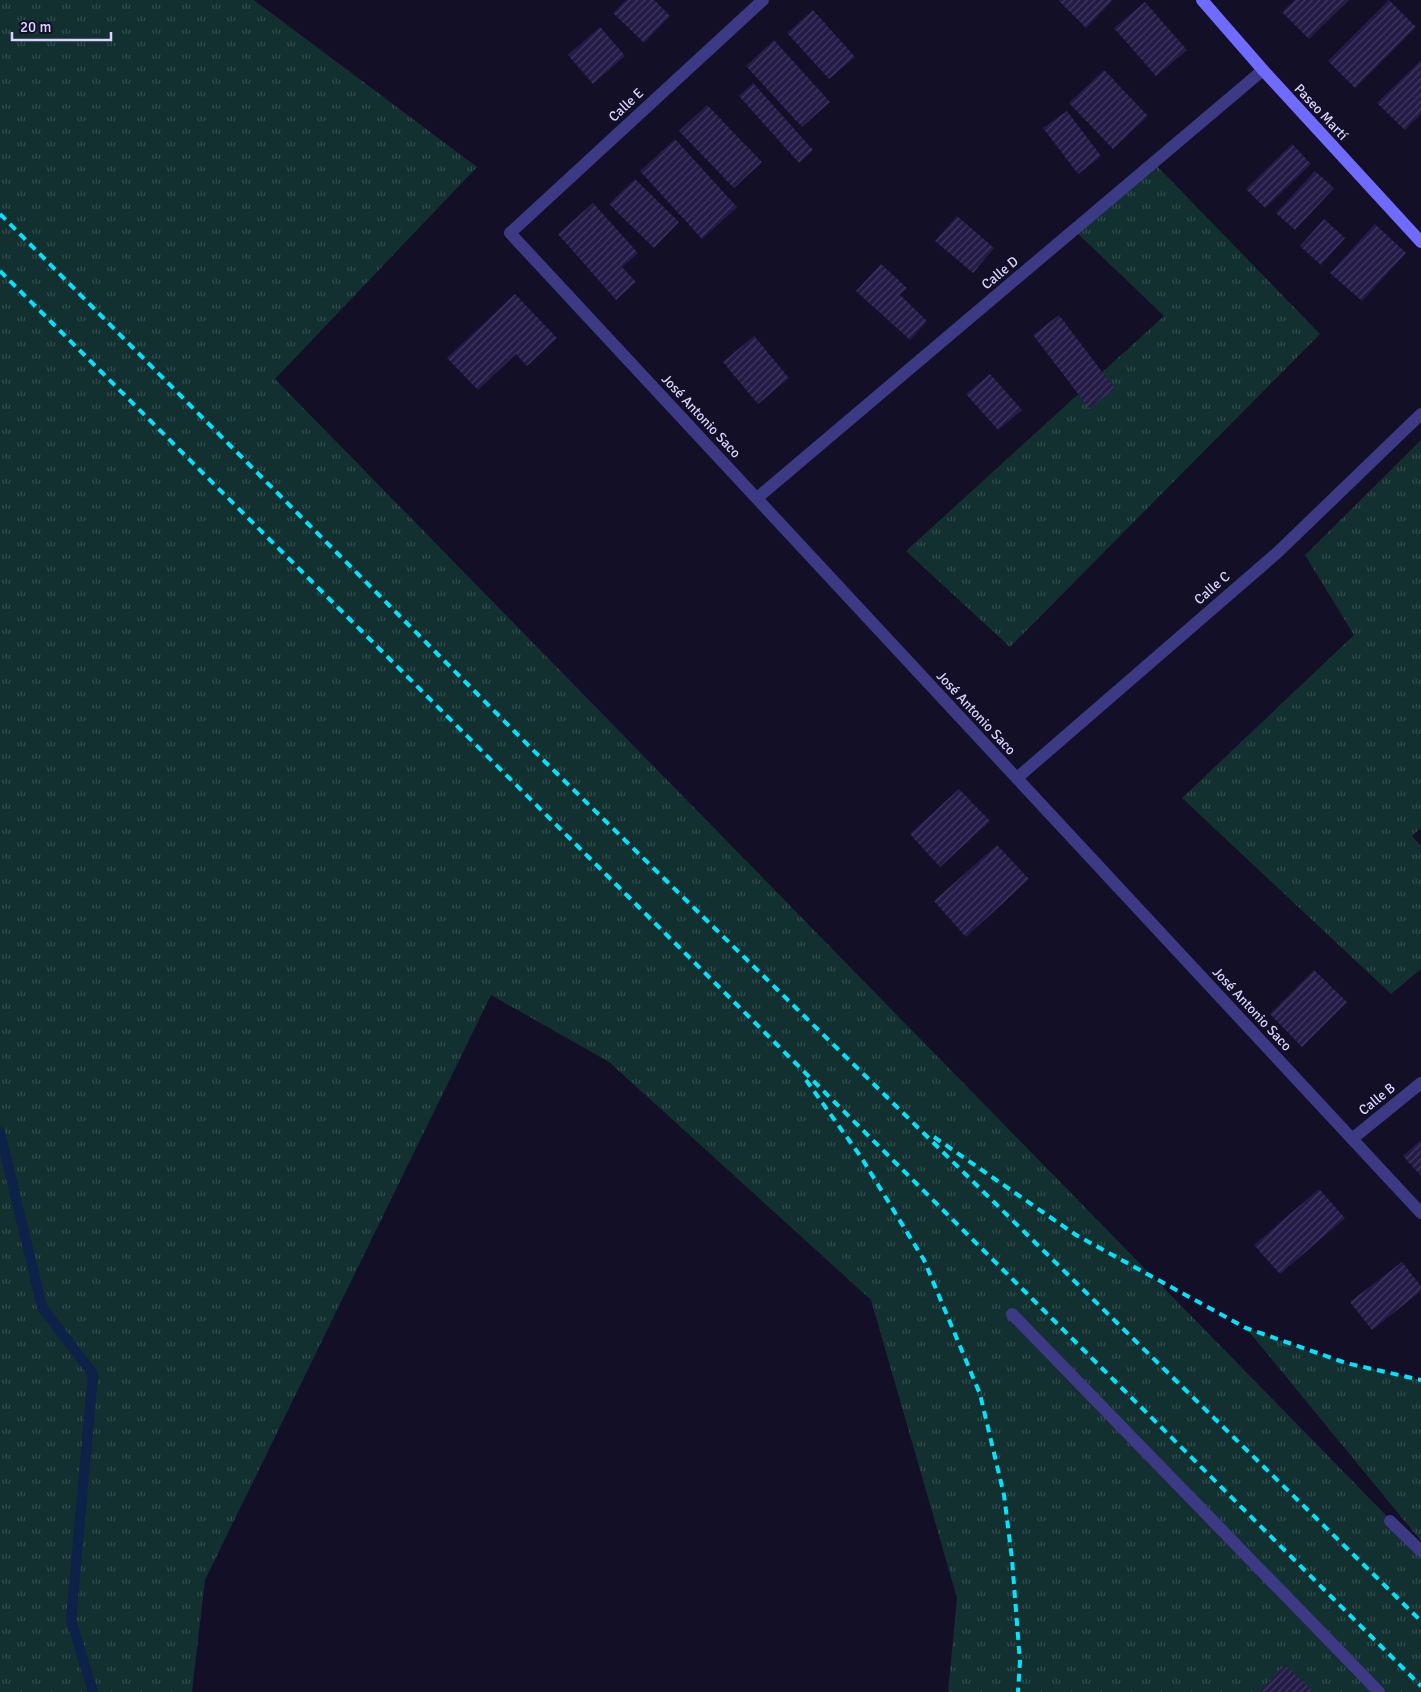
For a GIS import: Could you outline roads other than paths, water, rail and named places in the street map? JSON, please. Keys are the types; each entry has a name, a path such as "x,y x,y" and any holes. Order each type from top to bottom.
{"street":[{"name":"Calle E","path":"510,233 763,0"},
{"name":"Paseo Martí","path":"1202,0 1262,70 1421,242"},
{"name":"Calle D","path":"756,498 1262,70"},
{"name":"José Antonio Saco","path":"510,233 1421,1213"},
{"name":"Calle C","path":"1017,778 1278,552 1421,414"},
{"name":"Calle B","path":"1352,1139 1421,1083"},
{"path":"1012,1314 1379,1692"},
{"path":"1390,1521 1421,1551"}],"waterway":[{"path":"0,1132 42,1307 93,1374 71,1620 93,1692"}],"railway":[{"path":"0,214 533,750 1421,1621"},
{"path":"0,271 1421,1686"},
{"path":"806,1080 861,1157 924,1260 980,1394 1004,1495 1012,1559 1020,1662 1018,1692"},
{"path":"934,1137 1076,1235 1246,1328 1346,1363 1421,1380"}]}
